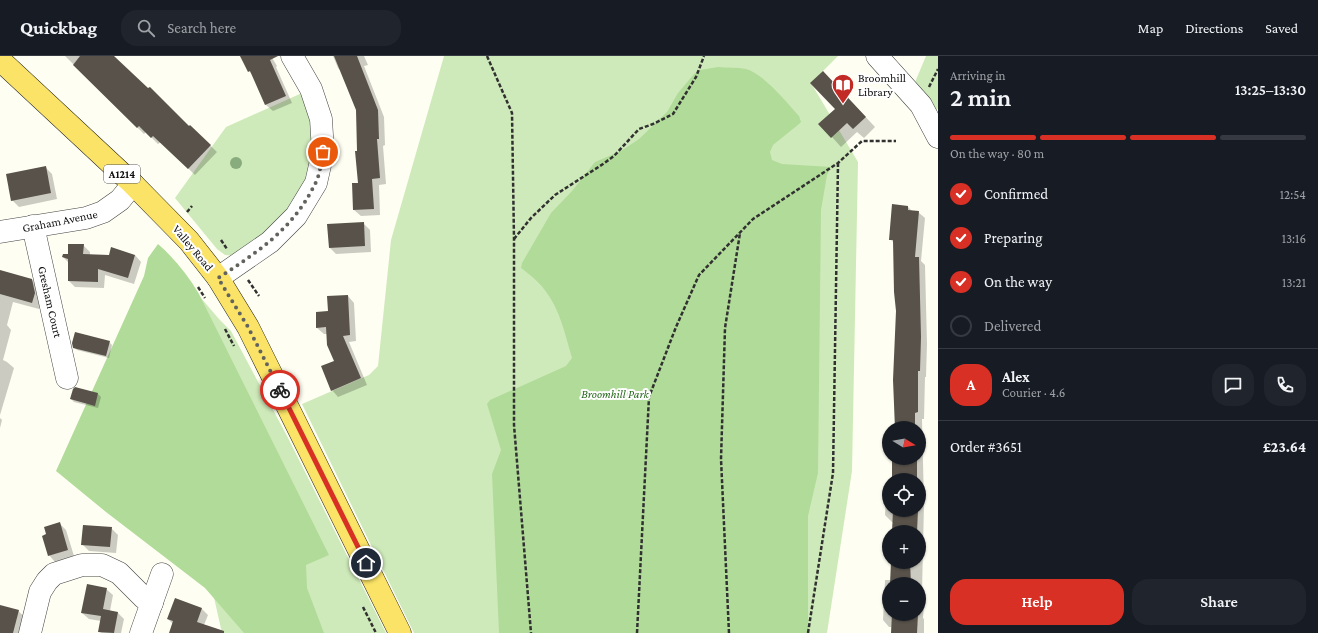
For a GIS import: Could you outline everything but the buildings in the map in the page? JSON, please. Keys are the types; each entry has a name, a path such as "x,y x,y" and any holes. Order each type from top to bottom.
{"main road":[{"name":"Valley Road","path":"0,60 133,184 189,241 218,278 248,327 400,633"}],"street":[{"path":"218,278 254,254 275,237 296,216 316,183 323,152 321,118 311,89 292,56"},
{"path":"877,56 921,105 938,138"},
{"name":"Graham Avenue","path":"0,232 86,218 103,212 120,200 133,184"},
{"name":"Gresham Court","path":"33,226 67,378"},
{"path":"30,633 40,592 47,580 54,574 82,565 102,566 119,573 144,598 152,603"},
{"path":"141,633 162,574"}],"path":[{"path":"487,56 512,113 514,425 531,633"},
{"path":"514,239 531,218 555,194 614,156 639,129 653,124 672,114 696,77 704,56"},
{"path":"637,633 649,396 676,327 699,275 753,219 838,163 862,141 896,141"},
{"path":"808,633 832,472 838,163"},
{"path":"729,633 721,459 725,328 740,232"},
{"path":"198,286 206,299"},
{"path":"223,326 237,352"},
{"path":"363,606 376,633"}],"green space":[{"name":"Broomhill Park","path":"444,56 838,56 811,83 858,162 852,471 827,633 414,633 302,404 369,375 378,366 391,240"},
{"path":"926,56 938,56 938,108 935,113 913,87"},
{"path":"718,67 743,68 753,72 768,83 799,116 801,122 773,145 770,152 772,160 782,164 831,167 827,175 821,210 818,473 808,516 809,633 499,633 492,474 501,450 487,404 490,400 566,366 572,358 558,313 550,297 542,286 521,268 522,263 551,213 572,191 595,162 621,151 639,139 667,112 678,93 694,74 700,70"},
{"path":"311,89 323,152 296,216 237,256 225,255 217,249 175,198 226,127"},
{"path":"158,244 180,267 199,294 329,555 306,565 307,588 324,633 244,633 205,588 106,512 56,471 144,276 148,258"},
{"path":"170,262 231,331 287,436 386,633 222,633 210,580"}],"way so far":[{"path":"280,390 248,327 218,278 270,242 296,216 316,183 323,152"}],"place":[{"name":"Broomhill Library","path":"843,104"}],"route":[{"path":"280,390 366,563"}]}
